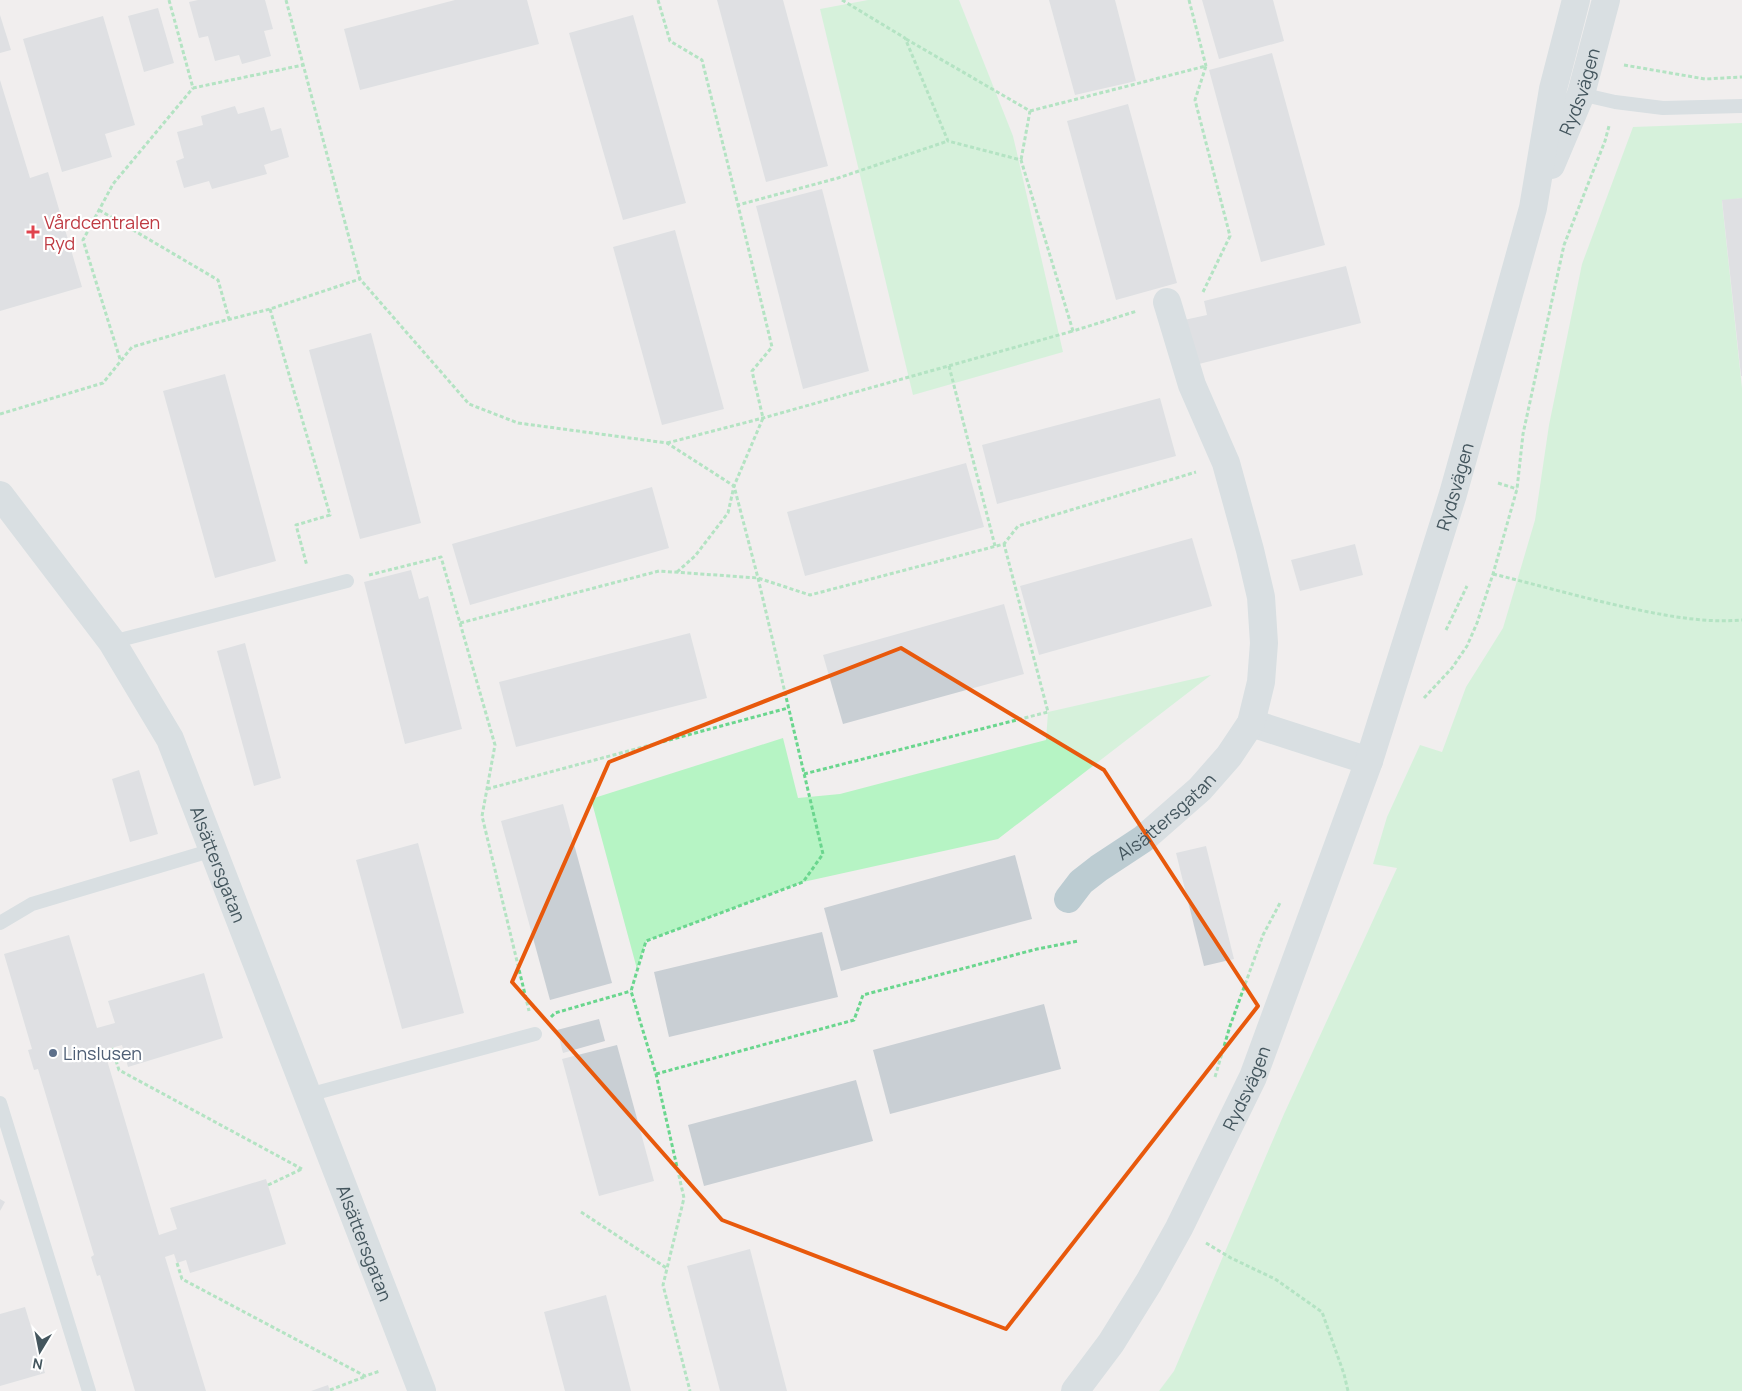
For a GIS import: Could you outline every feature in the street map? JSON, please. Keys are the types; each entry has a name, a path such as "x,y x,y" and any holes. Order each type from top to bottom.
{"street":[{"name":"Rydsvägen","path":"1075,1391 1111,1343 1149,1282 1179,1228 1253,1077 1369,761 1453,494 1533,208 1553,89 1576,0"},
{"name":"Rydsvägen","path":"1533,208 1581,94 1606,0"},
{"path":"1167,302 1192,386 1226,463 1261,597 1264,643 1261,682 1251,723 1369,761"},
{"name":"Alsättersgatan","path":"0,495 112,642 170,739 422,1391"},
{"name":"Alsättersgatan","path":"1068,899 1081,882 1143,839 1200,789 1229,756 1251,723"}],"lane":[{"path":"1553,89 1615,102 1663,108 1742,106"},
{"path":"112,642 347,581"},
{"path":"0,923 32,904 213,850"},
{"path":"308,1094 535,1034"},
{"path":"0,1103 89,1391"}],"path":[{"path":"169,0 193,88"},
{"path":"286,0 360,279 469,404 518,423 667,443 949,366 1167,302"},
{"path":"658,0 670,41 702,60 772,347 752,371 763,418 734,486 728,514 695,556 676,572"},
{"path":"842,0 1030,111 1206,66"},
{"path":"1189,0 1206,66 1195,100 1230,236 1203,292"},
{"path":"905,38 948,141"},
{"path":"1389,699 1416,708 1452,668 1467,646 1477,623 1494,574 1517,489 1523,434 1564,245 1605,141 1626,57"},
{"path":"120,360 83,240 113,184 193,88 304,65"},
{"path":"1624,65 1704,79 1742,78"},
{"path":"1030,111 1021,160 1073,331"},
{"path":"738,205 838,178 948,141 1021,160"},
{"path":"99,210 218,280 229,320"},
{"path":"0,414 103,382 132,347 270,309 360,279"},
{"path":"270,309 330,515 296,526 312,590"},
{"path":"949,366 995,546"},
{"path":"667,443 734,486 758,578 823,854 803,882 646,941 631,991 656,1074 684,1198 663,1285 690,1391"},
{"path":"460,623 659,571 758,578 810,595 1004,544 1018,526 1226,463"},
{"path":"1498,483 1517,489"},
{"path":"804,774 1048,712 1004,544"},
{"path":"347,581 441,557 495,746 482,816 535,1034"},
{"path":"1494,574 1604,602 1682,619 1725,622 1742,620"},
{"path":"487,789 788,708"},
{"path":"1212,1084 1230,1026 1263,935 1284,897"},
{"path":"656,1074 854,1020 864,995 1037,949 1078,941"},
{"path":"535,1034 555,1013 631,991"},
{"path":"112,1048 119,1070 302,1169"},
{"path":"268,1185 302,1169 333,1158"},
{"path":"581,1212 668,1269"},
{"path":"1179,1228 1231,1258 1275,1279 1322,1312 1344,1374 1348,1391"},
{"path":"177,1263 182,1279 365,1376"},
{"path":"330,1390 411,1361"}],"highlighted area":[{"path":"901,648 1104,770 1258,1006 1006,1329 722,1220 512,982 609,762"}],"green space":[{"path":"868,0 959,0 1013,136 1063,352 913,395 820,9"},
{"path":"1742,123 1742,198 1722,201 1742,388 1742,1391 1159,1391 1174,1371 1284,1114 1397,868 1373,864 1387,817 1420,745 1442,752 1466,687 1503,628 1535,520 1549,425 1582,264 1633,127"},
{"path":"1211,675 998,839 803,882 646,941 637,969 591,799 783,738 798,798 840,794 1046,740 1048,712"}],"building":[{"path":"198,0 265,0 273,29 264,31 271,56 242,64 239,55 215,61 208,36 199,38 189,2"},
{"path":"455,0 527,0 539,44 360,90 344,29"},
{"path":"717,0 783,0 828,166 766,182"},
{"path":"1049,0 1115,0 1136,81 1075,95"},
{"path":"1202,0 1273,0 1284,41 1219,59"},
{"path":"158,8 174,63 144,72 128,16"},
{"path":"0,15 11,50 0,53"},
{"path":"633,15 686,203 623,220 569,33"},
{"path":"103,16 135,125 105,134 112,157 62,172 23,39"},
{"path":"1272,53 1325,245 1261,262 1209,70"},
{"name":"Vårdcentralen Ryd","path":"0,80 30,178 48,172 82,287 0,311"},
{"path":"1128,104 1177,283 1116,300 1067,121"},
{"path":"235,106 238,114 264,107 271,131 281,128 289,157 264,165 267,174 212,189 209,181 184,188 176,161 184,158 177,132 203,125 201,116"},
{"path":"822,189 869,371 803,389 756,206"},
{"path":"1742,198 1742,376 1741,376 1722,200"},
{"path":"675,230 724,409 662,425 613,247"},
{"path":"1346,266 1361,323 1195,365 1184,320 1207,315 1204,301"},
{"path":"371,333 421,523 360,539 309,350"},
{"path":"225,374 276,561 215,578 163,391"},
{"path":"1160,398 1176,456 997,504 982,445"},
{"path":"966,463 984,527 805,576 787,512"},
{"path":"652,487 669,548 470,605 452,544"},
{"path":"1192,538 1212,606 1039,655 1020,586"},
{"path":"1355,544 1363,575 1300,591 1291,560"},
{"path":"411,570 419,599 428,596 462,729 405,744 364,582"},
{"path":"1004,604 1024,674 843,724 823,655"},
{"path":"690,633 707,698 516,747 499,682"},
{"path":"245,643 281,778 254,786 217,651"},
{"path":"139,770 158,834 130,842 112,779"},
{"path":"563,804 612,983 550,1000 501,821"},
{"path":"418,843 464,1013 402,1029 356,860"},
{"path":"1206,846 1234,959 1204,966 1176,853"},
{"path":"1015,855 1032,919 841,971 824,908"},
{"path":"822,932 838,997 669,1037 654,972"},
{"path":"69,935 97,1028 115,1023 108,1001 204,973 223,1038 128,1067 122,1045 104,1050 159,1235 177,1229 170,1208 266,1179 286,1244 190,1273 186,1260 177,1263 174,1254 165,1257 206,1391 135,1391 100,1275 97,1276 91,1257 94,1255 38,1069 34,1070 28,1050 32,1049 4,954"},
{"path":"1044,1004 1061,1069 890,1114 873,1050"},
{"path":"599,1019 605,1041 563,1053 557,1030"},
{"path":"617,1045 654,1181 599,1196 562,1059"},
{"path":"856,1080 873,1141 704,1186 688,1125"},
{"path":"0,1199 5,1202 0,1211"},
{"path":"750,1249 787,1391 720,1391 687,1266"},
{"path":"606,1295 631,1391 565,1391 544,1312"},
{"path":"25,1307 45,1373 0,1386 0,1314"},
{"path":"328,1385 330,1391 311,1391"}],"place":[{"name":"Vårdcentralen Ryd","path":"33,232"},
{"name":"Linslusen","path":"53,1053"}]}
